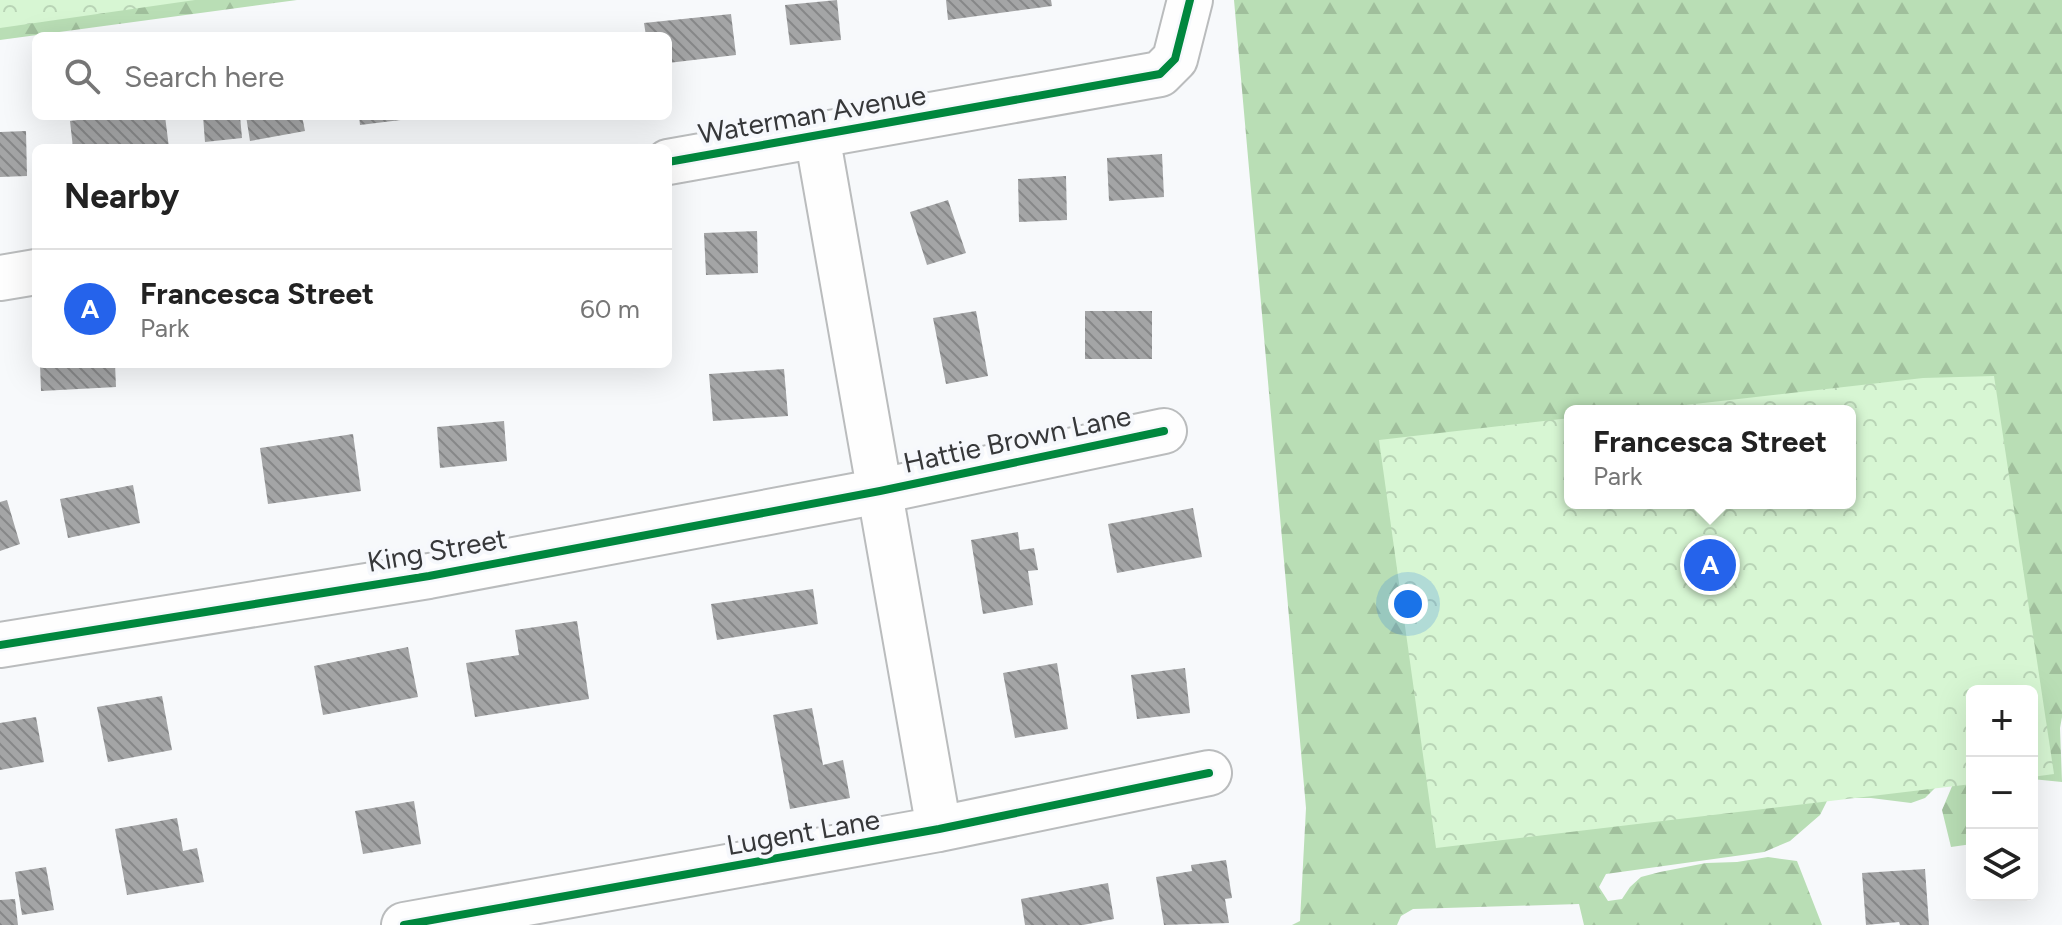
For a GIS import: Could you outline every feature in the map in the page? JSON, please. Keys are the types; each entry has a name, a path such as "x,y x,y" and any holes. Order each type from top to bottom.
{"street":[{"name":"Waterman Avenue","path":"672,161 1160,74 1175,59 1190,0"},
{"name":"Hattie Brown Lane","path":"817,135 939,829"},
{"path":"0,278 32,273"},
{"name":"Hattie Brown Lane","path":"880,491 1164,431"},
{"name":"King Street","path":"0,645 429,576 880,491"},
{"name":"Lugent Lane","path":"404,925 939,829 1209,773"}],"green space":[{"path":"0,0 297,0 59,32 32,32 32,36 0,40"},
{"path":"0,0 195,0 0,28"},
{"path":"1234,0 2062,0 2062,782 2038,780 2038,685 1966,685 1966,845 1951,847 1942,810 1953,784 1935,788 1925,798 1911,803 1871,798 1827,801 1820,815 1790,841 1764,852 1606,874 1599,887 1608,901 1622,899 1641,877 1660,872 1706,863 1768,857 1797,861 1822,925 1584,925 1579,904 1413,909 1401,916 1397,925 1292,925 1300,921 1306,808"},
{"path":"1994,376 2054,774 2038,776 2038,685 1966,685 1966,785 1436,848 1379,440 1564,419 1564,509 1856,509 1856,405 1686,405 1923,378"}],"building":[{"path":"837,0 841,40 790,45 785,5"},
{"path":"946,0 1051,0 1052,6 948,20"},
{"path":"731,14 736,55 672,63 672,32 645,32 644,23"},
{"path":"166,120 168,144 73,144 70,121"},
{"path":"203,120 240,120 242,138 205,142"},
{"path":"247,120 303,120 305,131 250,141"},
{"path":"359,120 401,120 360,125"},
{"path":"26,131 27,176 0,177 0,132"},
{"path":"1162,154 1164,197 1109,201 1107,158"},
{"path":"1066,176 1067,220 1019,222 1018,179"},
{"path":"948,200 966,253 927,265 910,212"},
{"path":"757,231 758,273 706,275 704,233"},
{"path":"976,311 988,376 946,384 933,318"},
{"path":"1085,311 1152,311 1152,359 1085,359"},
{"path":"40,368 115,368 116,387 41,391"},
{"path":"784,369 788,416 713,421 709,374"},
{"path":"504,421 507,461 440,468 437,427"},
{"path":"353,434 361,491 268,504 260,448"},
{"path":"133,485 140,523 68,538 60,499"},
{"path":"7,500 20,544 0,551 0,502"},
{"path":"1193,508 1202,557 1117,573 1108,524"},
{"path":"1018,532 1020,550 1034,548 1038,570 1028,571 1033,605 983,614 971,540"},
{"path":"813,589 818,624 717,640 711,604"},
{"path":"577,621 589,699 475,717 466,663 519,655 515,630"},
{"path":"408,647 418,697 323,715 314,666"},
{"path":"1057,663 1068,729 1015,738 1003,673"},
{"path":"1185,668 1190,713 1137,719 1131,675"},
{"path":"162,696 172,750 108,762 97,707"},
{"path":"812,708 823,765 843,760 850,798 790,809 773,715"},
{"path":"36,717 44,762 0,770 0,723"},
{"path":"414,801 421,844 363,854 355,811"},
{"path":"177,818 183,851 197,848 204,882 127,895 115,829"},
{"path":"1226,860 1232,898 1225,899 1229,923 1164,925 1156,877 1192,871 1191,865"},
{"path":"46,867 54,910 22,915 15,872"},
{"path":"1925,869 1929,925 1900,925 1899,922 1866,925 1862,873"},
{"path":"1108,883 1114,919 1083,925 1025,925 1021,899"},
{"path":"15,899 18,925 0,925 0,900"}],"cycle path":[{"path":"672,161 1160,74 1175,59 1190,0"},
{"path":"0,645 429,576 880,491 1164,431"},
{"path":"404,925 939,829 1209,773"}],"place":[{"name":"Francesca Street","path":"1710,565"}]}
